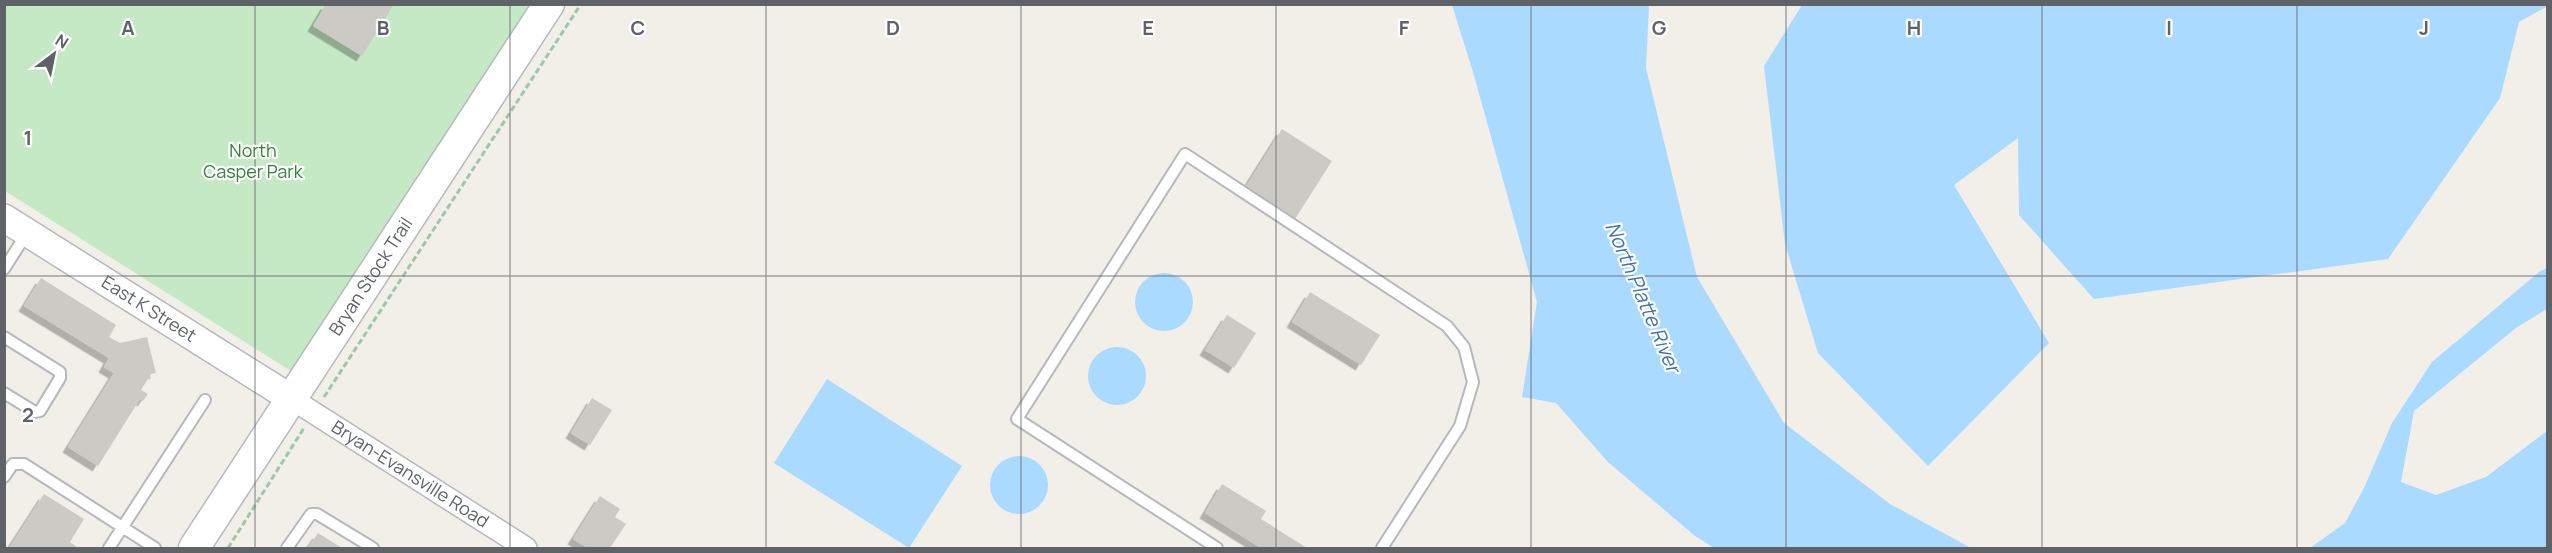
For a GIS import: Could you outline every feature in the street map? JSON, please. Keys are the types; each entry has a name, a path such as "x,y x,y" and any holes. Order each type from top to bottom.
{"main road":[{"name":"Bryan Stock Trail","path":"194,549 303,406 549,4"}],"street":[{"name":"East K Street","path":"4,218 303,406"},
{"name":"Bryan-Evansville Road","path":"303,406 526,549"}],"lane":[{"path":"1217,549 1017,419 1185,154 1447,326 1464,347 1473,382 1460,426 1382,549"},
{"path":"4,269 27,233"},
{"path":"4,337 60,372 60,378 40,411 35,412 4,393"},
{"path":"110,549 205,400"},
{"path":"4,477 13,464 24,464 155,549"},
{"path":"287,549 311,514 317,514 373,549"}],"path":[{"path":"228,549 303,406 581,4"}],"green space":[{"name":"North Casper Park","path":"4,5 538,5 302,378 5,191"}],"water":[{"path":"2547,4 2548,6 2519,22 2500,98 2388,259 2094,299 2019,215 2018,138 1954,185 2049,343 1928,466 1818,353 1785,244 1764,66 1802,5"},
{"name":"North Platte River","path":"1452,5 1649,5 1646,68 1697,277 1784,423 1890,504 1971,548 1714,548 1695,536 1608,462 1556,403 1522,397 1537,302"},
{"path":"2547,268 2547,309 2516,328 2414,411 2401,482 2436,495 2486,477 2547,431 2547,548 2310,548 2345,523 2364,488 2392,423 2432,362 2539,272"},
{"path":"1158,273 1170,273 1185,281 1193,296 1193,308 1185,323 1170,331 1158,331 1143,323 1135,308 1135,296 1143,281"},
{"path":"1111,347 1123,347 1138,355 1146,370 1146,382 1138,397 1123,405 1111,405 1096,397 1088,382 1088,370 1096,355"},
{"path":"827,379 962,466 909,548 774,463"},
{"path":"1013,456 1025,456 1040,464 1048,479 1048,491 1040,506 1025,514 1013,514 998,506 990,491 990,479 998,464"}],"building":[{"path":"326,4 394,4 362,56 313,26"},
{"path":"1282,129 1332,161 1295,219 1245,188"},
{"path":"41,278 116,325 109,337 120,343 147,337 156,373 151,374 141,390 148,394 143,401 140,399 98,466 68,447 114,373 104,367 109,358 24,306"},
{"path":"1310,292 1380,335 1361,365 1292,322"},
{"path":"1227,315 1256,333 1234,368 1205,350"},
{"path":"592,398 612,410 590,445 571,433"},
{"path":"1222,484 1266,511 1261,519 1307,548 1261,548 1205,513"},
{"path":"44,494 84,519 70,542 77,547 9,548"},
{"path":"600,496 620,509 615,517 626,524 610,548 588,548 573,539"},
{"path":"318,533 342,548 308,548"}]}
